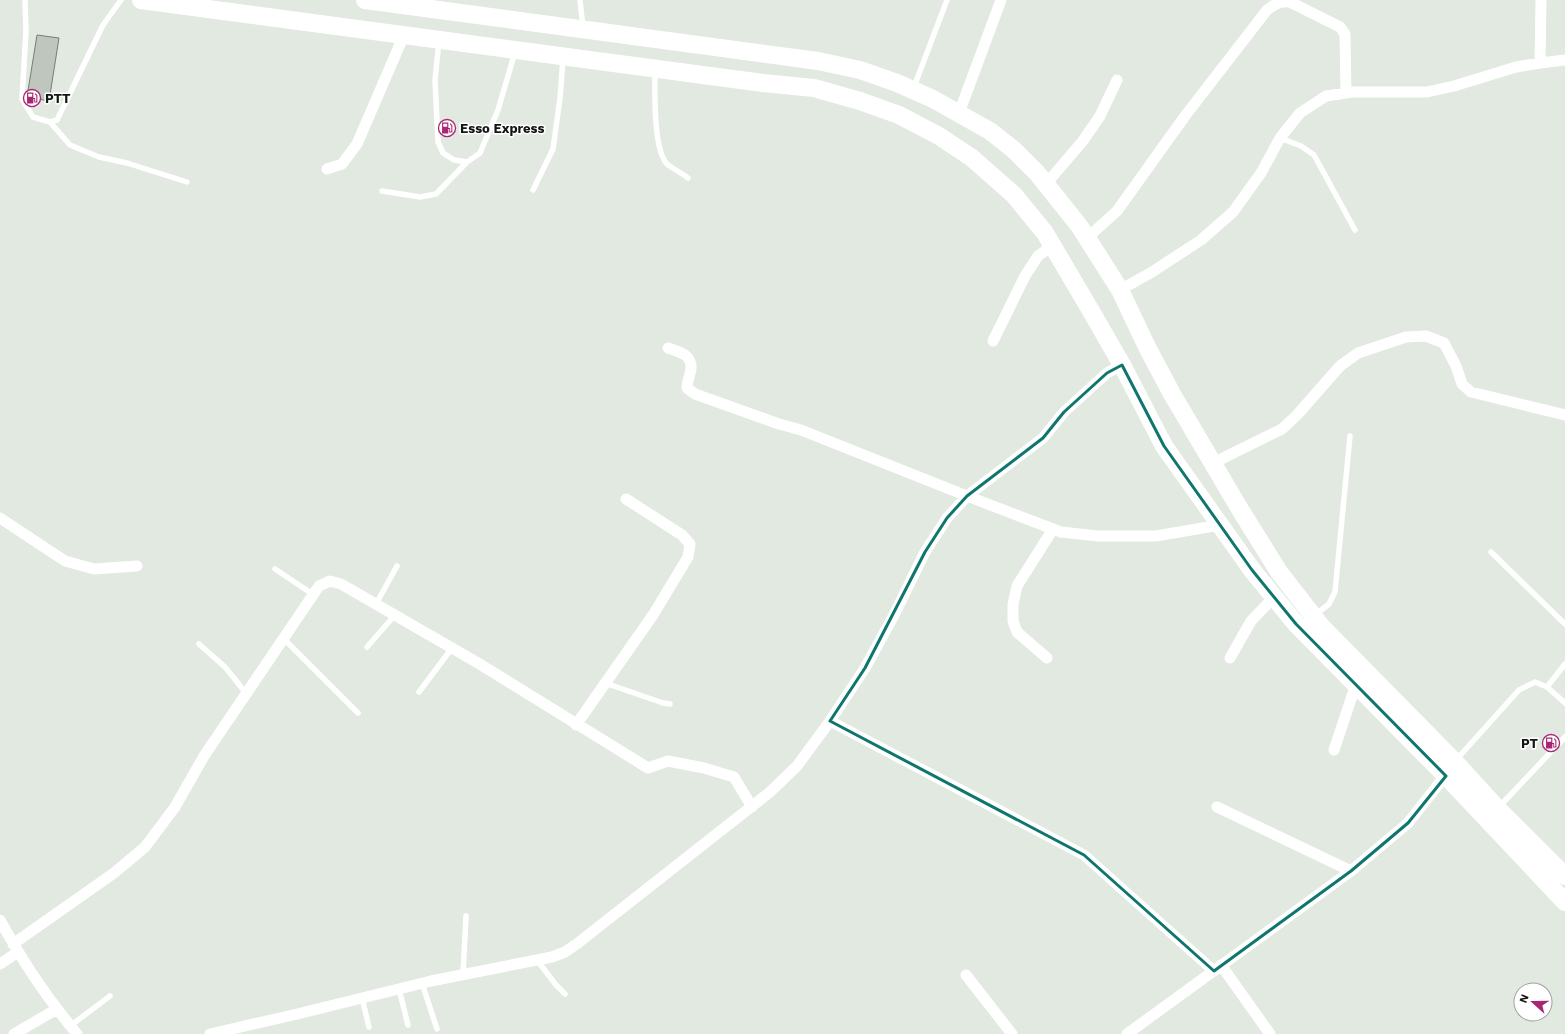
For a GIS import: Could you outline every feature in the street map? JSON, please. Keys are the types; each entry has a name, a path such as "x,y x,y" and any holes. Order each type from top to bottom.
{"main road":[{"path":"141,0 814,88 899,114 939,136 972,158 1014,194 1045,233 1122,365 1164,446 1252,570 1296,624 1356,684 1450,769 1497,808 1561,880 1565,902"},
{"path":"365,0 818,61 860,70 913,90 959,113 990,131 1014,150 1046,184 1080,227 1120,290 1150,354 1172,394 1279,572 1327,631 1450,769 1561,880"}],"street":[{"path":"959,113 1001,0"},
{"path":"1540,63 1541,0"},
{"path":"1087,238 1117,211 1186,116 1267,10 1276,4 1290,2 1340,27 1345,34 1346,93"},
{"path":"327,169 342,164 357,144 404,35"},
{"path":"1120,290 1152,272 1201,240 1233,212 1261,173 1280,138 1300,113 1326,96 1346,93 1427,92 1454,86 1516,67 1565,60"},
{"path":"1046,184 1082,142 1100,116 1117,80"},
{"path":"993,341 1025,276 1038,256 1052,246"},
{"path":"1213,463 1282,429 1297,415 1340,366 1358,353 1406,337 1426,336 1444,343 1456,366 1462,384 1471,392 1565,415"},
{"path":"668,348 685,354 689,359 691,369 687,381 687,388 695,394 779,424 801,430 1061,532 1098,536 1156,536 1220,525"},
{"path":"210,1034 422,983 552,957 565,952 578,943 752,807 797,766 830,721 865,668 894,615 925,552 946,518 967,496 1043,438 1064,412 1107,373 1122,365"},
{"path":"576,725 653,615 688,557 690,544 682,535 626,499"},
{"path":"0,518 65,561 94,569 137,566"},
{"path":"1047,658 1017,632 1013,621 1013,604 1017,586 1053,529"},
{"path":"0,964 16,948 145,848 175,807 204,756 319,586 330,581 341,584 396,615 648,768 668,762 704,768 734,777 752,807"},
{"path":"1230,658 1251,621 1274,597"},
{"path":"1334,750 1356,684"},
{"path":"830,721 1084,856 1218,968 1270,1034"},
{"path":"1133,1032 1218,968 1352,871 1408,823 1450,769"},
{"path":"1217,807 1352,871"},
{"path":"0,920 16,948 57,1009 74,1030"},
{"path":"966,975 1012,1034"},
{"path":"14,1034 57,1009"}],"lane":[{"path":"25,0 26,31 22,99 33,117 50,122 57,120 103,25 121,0"},
{"path":"580,0 584,30"},
{"path":"913,90 947,0"},
{"path":"439,39 435,80 438,142 443,153 454,160 467,162"},
{"path":"382,191 420,196 436,194 467,162 480,153 498,110 516,49"},
{"path":"533,190 552,149 560,98 563,55"},
{"path":"656,68 654,110 660,149 667,163 688,178"},
{"path":"50,122 70,145 100,156 188,182"},
{"path":"1280,138 1301,146 1314,155 1355,230"},
{"path":"1314,616 1330,604 1334,592 1350,436"},
{"path":"1491,552 1565,624"},
{"path":"376,604 397,566"},
{"path":"275,569 314,595"},
{"path":"367,647 396,615"},
{"path":"284,639 358,713"},
{"path":"199,644 225,667 247,694"},
{"path":"419,692 452,648"},
{"path":"1547,687 1565,664"},
{"path":"1450,769 1520,690 1534,682 1547,687 1565,703"},
{"path":"606,683 663,703 670,704"},
{"path":"1497,808 1565,737"},
{"path":"463,974 466,916"},
{"path":"536,960 565,994"},
{"path":"422,983 437,1029"},
{"path":"399,989 408,1026"},
{"path":"74,1030 110,996"},
{"path":"362,998 369,1027"}],"highlighted area":[{"path":"1122,365 1164,446 1252,570 1296,624 1446,776 1408,823 1351,871 1214,971 1084,855 830,721 865,668 925,552 947,518 967,496 1043,438 1064,412 1107,373"}],"building":[{"path":"37,35 59,38 49,101 27,97"}],"place":[{"name":"PTT","path":"32,98"},
{"name":"Esso Express","path":"447,128"},
{"name":"PT","path":"1551,743"}]}
